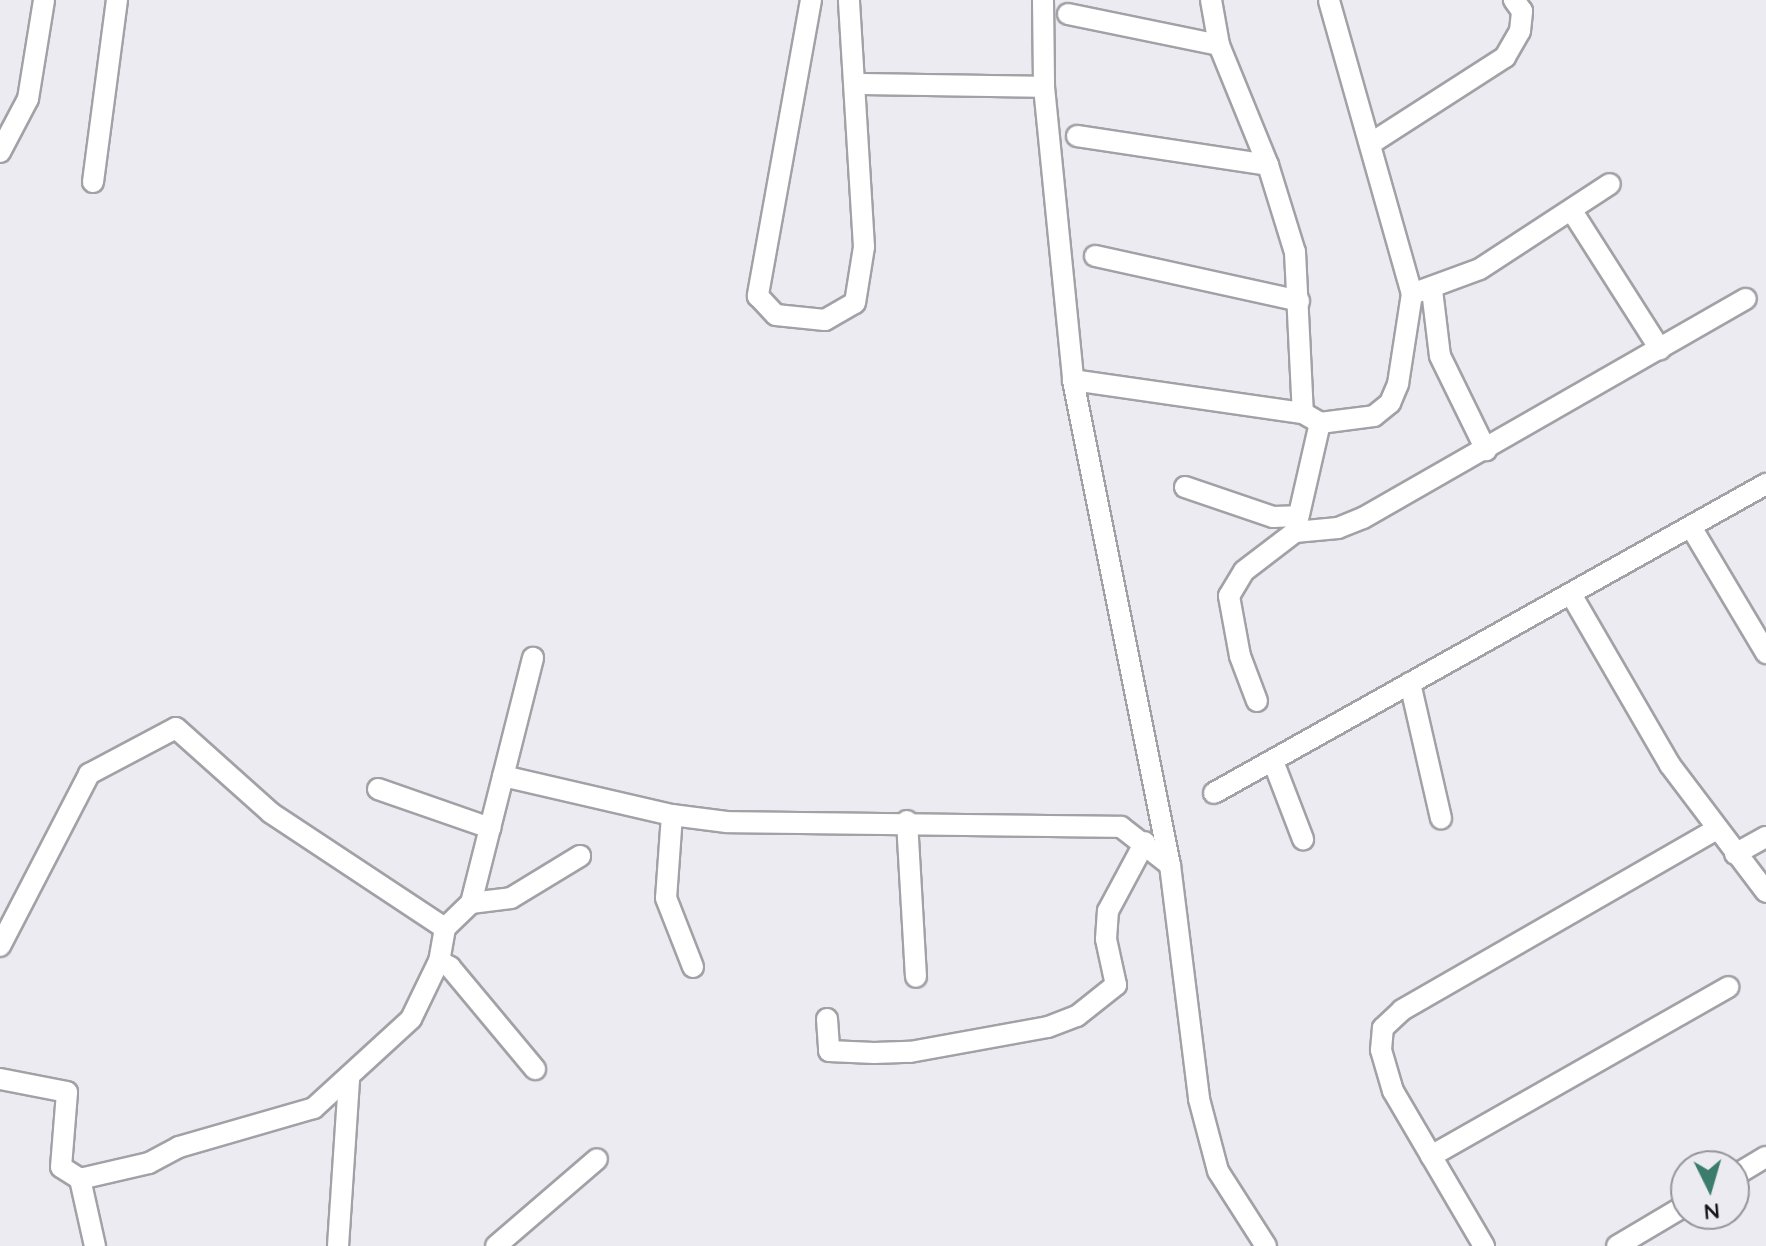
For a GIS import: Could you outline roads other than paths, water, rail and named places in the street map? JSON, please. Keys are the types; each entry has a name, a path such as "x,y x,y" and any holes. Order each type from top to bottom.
{"street":[{"path":"0,152 28,99 44,0"},
{"path":"93,182 117,0"},
{"path":"811,0 758,296 776,315 825,320 844,314 860,290 864,247 849,0"},
{"path":"1043,0 1044,87 1073,380 1170,865 1208,1141 1234,1203 1266,1246"},
{"path":"1211,0 1219,45 1268,165 1295,252 1312,418 1296,524 1244,571 1229,596 1240,656 1257,701"},
{"path":"1329,0 1370,144 1422,292 1440,356 1486,450"},
{"path":"1370,144 1505,57 1520,31 1522,11 1514,0"},
{"path":"1068,14 1219,45"},
{"path":"856,84 1044,87"},
{"path":"1077,136 1268,165"},
{"path":"1422,292 1480,269 1610,184"},
{"path":"1572,211 1660,349"},
{"path":"1095,256 1299,301"},
{"path":"1073,380 1312,418 1374,416 1390,403 1398,384 1422,292"},
{"path":"1185,487 1296,524 1338,528 1363,518 1486,450 1746,299"},
{"path":"1214,793 1572,596 1766,484"},
{"path":"1691,527 1766,653"},
{"path":"1572,596 1670,765 1715,830 1766,892"},
{"path":"80,1179 149,1163 179,1147 314,1108 349,1080 411,1019 439,961 445,928 471,903 533,658"},
{"path":"1410,683 1441,818"},
{"path":"0,946 89,774 176,728 271,813 445,928"},
{"path":"1273,761 1303,839"},
{"path":"503,776 672,815 727,822 907,821 1121,827 1145,842 1170,865"},
{"path":"378,789 490,828"},
{"path":"672,815 666,898 693,967"},
{"path":"907,821 916,977"},
{"path":"1484,1246 1393,1091 1381,1050 1383,1028 1402,1010 1715,830"},
{"path":"1735,854 1766,837"},
{"path":"827,1019 829,1051 874,1053 910,1052 1048,1027 1077,1016 1116,985 1106,939 1108,911 1145,842"},
{"path":"471,903 511,898 580,856"},
{"path":"439,961 450,967 535,1069"},
{"path":"1431,1156 1728,987"},
{"path":"0,1079 67,1092 61,1167 80,1179 95,1246"},
{"path":"338,1246 349,1080"},
{"path":"496,1246 597,1159"},
{"path":"1617,1246 1670,1215"}]}
